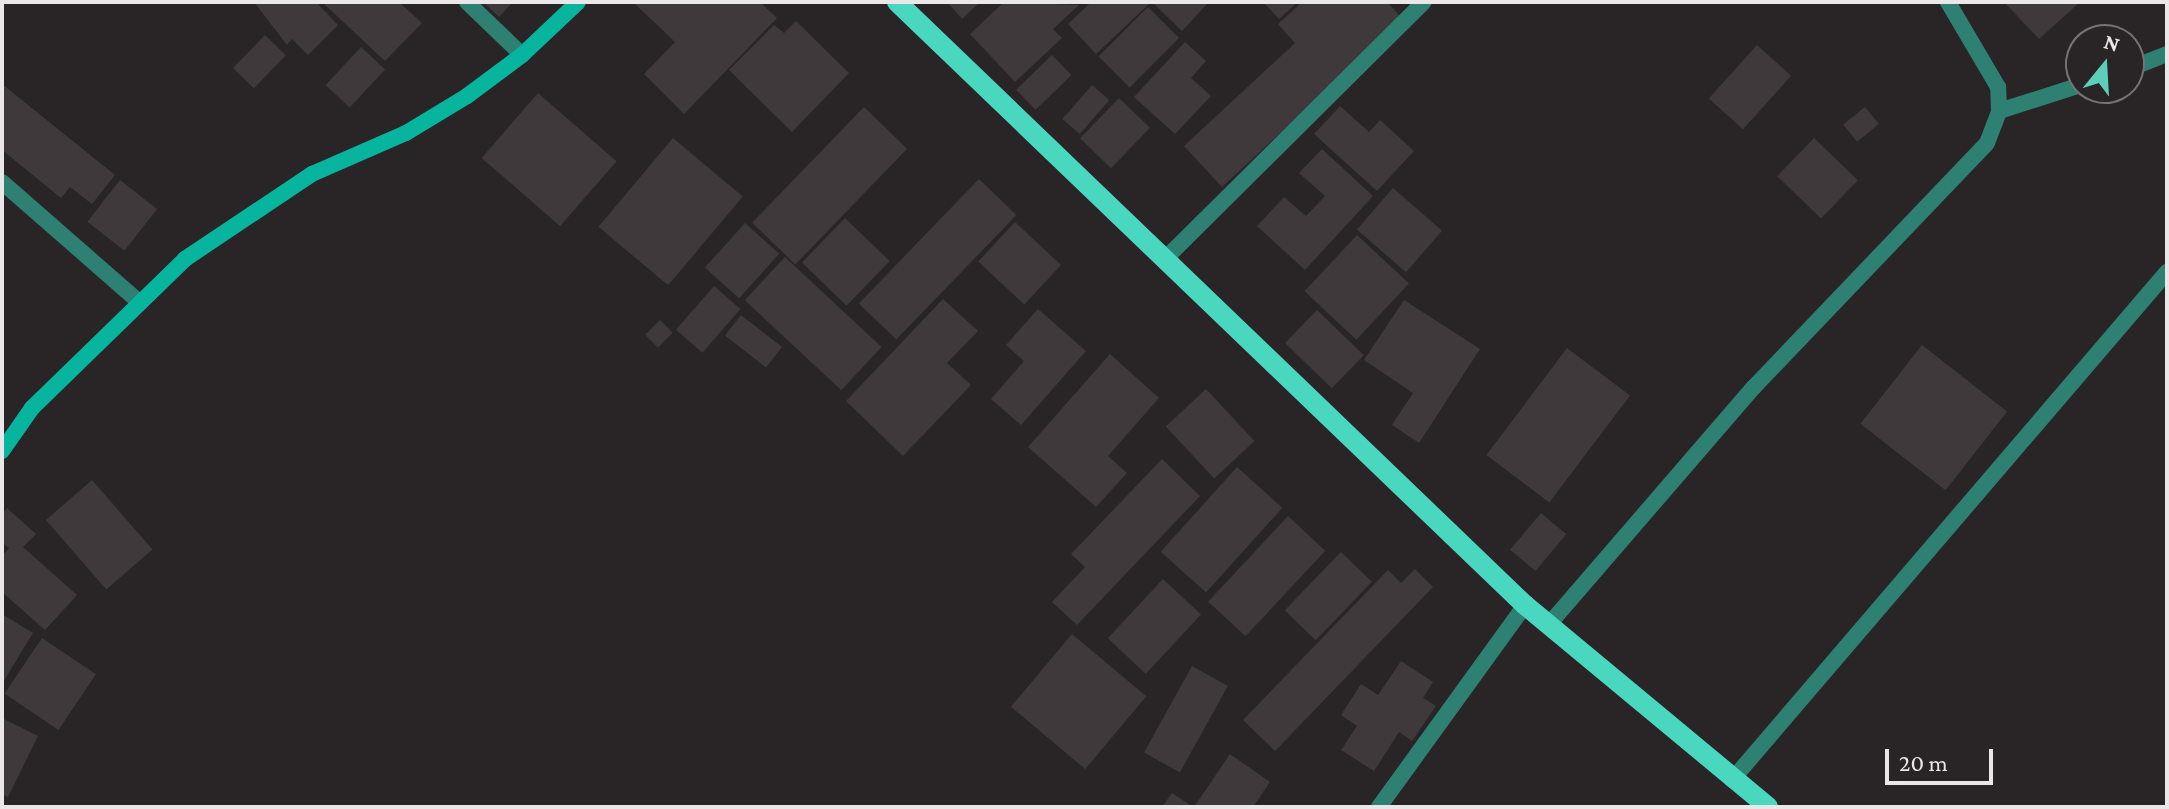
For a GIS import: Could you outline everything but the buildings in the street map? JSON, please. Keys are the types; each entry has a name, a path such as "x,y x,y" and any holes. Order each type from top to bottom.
{"main road":[{"path":"897,2 1525,605 1551,622 1732,780 1768,807"}],"street":[{"path":"467,2 522,55"},
{"path":"2,451 32,408 139,302 244,215 312,174 406,133 522,55 578,2"},
{"path":"1164,260 1424,2"},
{"path":"1551,622 1754,387 1987,143 1999,111 1998,87 1948,2"},
{"path":"2145,63 2167,54"},
{"path":"1999,111 2065,90"},
{"path":"2,182 139,302"},
{"path":"1732,780 2167,272"},
{"path":"1379,807 1525,605"}]}
